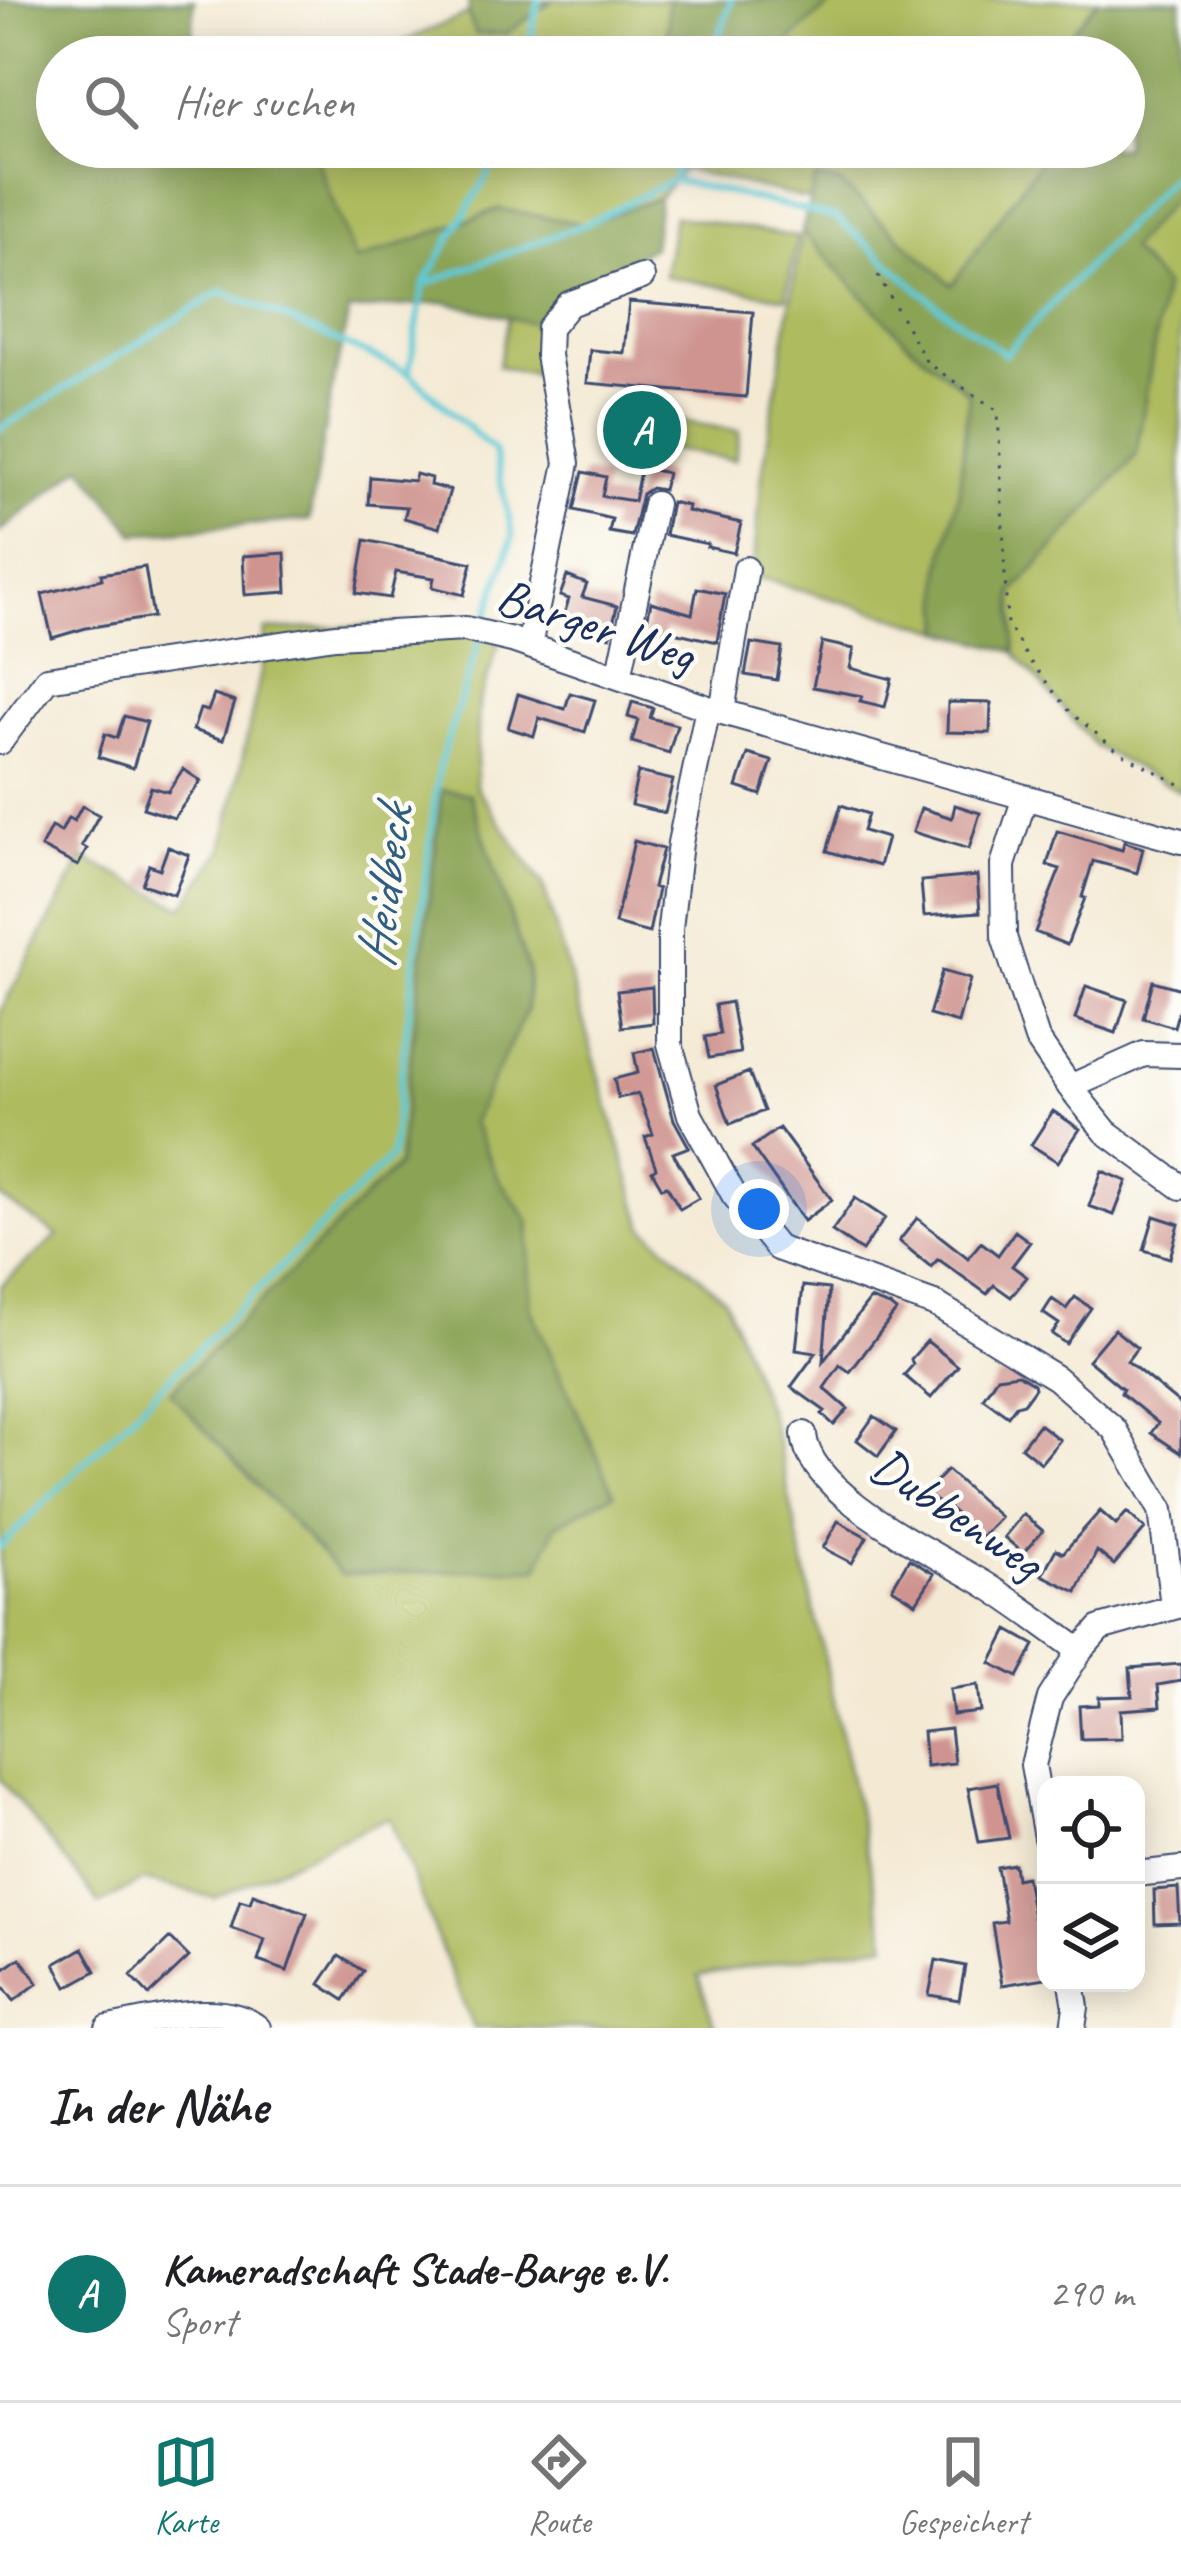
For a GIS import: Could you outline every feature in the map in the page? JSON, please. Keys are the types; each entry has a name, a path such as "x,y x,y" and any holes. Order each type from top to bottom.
{"street":[{"path":"520,643 567,463 548,355 549,328 569,304 642,278"},
{"path":"619,677 655,504"},
{"path":"746,569 680,843 670,928 670,1044 690,1115 734,1195 777,1248 937,1305 1056,1378 1114,1429 1161,1510 1177,1605 1100,1628 1080,1651 1050,1698 1033,1765 1037,1787"},
{"name":"Barger Weg","path":"0,742 47,679 335,636 465,629 520,643 715,710 1181,841"},
{"path":"1025,796 1003,865 1004,937 1037,1039 1106,1132 1181,1187"},
{"path":"1070,1087 1144,1054 1181,1055"},
{"name":"Dubbenweg","path":"805,1434 805,1445 822,1475 866,1514 991,1587 1080,1651"},
{"path":"1145,1873 1181,1869"},
{"path":"1073,2028 1074,1992"},
{"path":"108,2028 214,2011 258,2028"}],"path":[{"path":"878,275 927,363 998,411 1006,623 1071,713 1119,752 1181,785"}],"green space":[{"path":"0,0 194,0 193,36 36,36 36,168 320,168 355,261 499,209 585,224 659,198 653,247 558,294 552,328 445,302 349,311 309,520 135,534 82,466 0,532"},
{"path":"469,0 553,0 506,34 475,34"},
{"path":"553,0 668,0 667,36 416,36 468,14 475,34 506,34"},
{"path":"668,0 837,0 795,36 667,36"},
{"path":"837,0 1098,0 1073,36 795,36"},
{"path":"1098,0 1181,0 1181,190 1129,249 1164,286 1136,455 1013,593 1015,652 943,631 941,569 959,491 969,393 906,341 802,232 815,178 840,183 952,285 1035,168 1145,168 1145,36 1070,34"},
{"path":"320,168 1035,168 952,286 840,183 815,179 810,200 683,169 659,198 585,224 498,209 355,262"},
{"path":"1181,190 1181,792 1096,747 1015,653 1013,593 1136,455 1128,249"},
{"path":"674,216 797,237 786,298 664,276"},
{"path":"802,232 906,341 969,393 959,491 941,569 943,631 753,576 761,481"},
{"path":"511,307 547,315 534,374 498,366"},
{"path":"661,418 740,431 735,460 657,447"},
{"path":"476,622 504,629 479,702 476,787 543,885 644,1227 725,1299 774,1428 887,1943 698,1975 715,2028 473,2028 389,1817 215,1898 144,1880 100,1904 0,1779 0,1286 58,1236 0,1197 0,1012 83,858 183,907 223,849 262,667 265,630","holes":["442,791 469,794 528,970 527,1009 472,1121 498,1178 529,1221 530,1308 614,1493 556,1525 171,1392 398,1165"]},
{"path":"442,790 470,794 528,970 527,1009 472,1122 498,1178 529,1221 530,1308 614,1493 556,1525 538,1568 341,1575 170,1392 398,1165"}],"building":[{"path":"629,302 753,312 746,397 587,383 590,350 624,353"},
{"path":"627,413 661,418 657,447 622,442"},
{"path":"641,467 667,473 663,490 651,488 642,494 632,536 609,532 612,519 574,510 583,472 606,477 602,496 634,501"},
{"path":"416,474 431,478 430,485 450,490 439,528 404,518 407,507 368,504 370,477 414,481"},
{"path":"671,502 688,506 687,511 741,523 734,553 665,535"},
{"path":"365,540 472,563 464,595 432,587 434,578 396,572 390,598 356,593"},
{"path":"285,553 287,592 245,595 243,556"},
{"path":"145,567 153,617 52,638 42,594 102,579 101,574"},
{"path":"567,576 587,584 582,597 617,606 610,637 562,621 569,599 560,596"},
{"path":"697,588 725,594 717,642 665,630 659,650 642,645 651,602 692,614"},
{"path":"822,642 854,649 850,668 892,679 885,707 860,701 862,696 813,687"},
{"path":"751,643 782,648 777,680 745,675"},
{"path":"570,693 595,700 585,732 539,718 534,736 508,728 518,694 565,709"},
{"path":"214,695 235,702 223,740 193,730 200,709 208,711"},
{"path":"632,702 653,708 650,718 677,725 669,753 632,742 638,720 628,717"},
{"path":"948,702 991,703 990,733 947,732"},
{"path":"124,716 147,722 133,768 98,757 105,734 117,738"},
{"path":"748,754 772,761 761,795 737,787"},
{"path":"183,769 201,781 174,818 143,808 151,787 168,792"},
{"path":"638,772 673,780 665,813 631,805"},
{"path":"841,805 868,814 863,831 887,838 879,866 827,851"},
{"path":"955,805 980,813 969,849 913,832 921,808 952,818"},
{"path":"82,806 99,815 82,846 87,849 78,866 41,847 51,827 61,832"},
{"path":"1057,831 1122,850 1124,842 1143,848 1137,873 1093,861 1067,945 1035,932 1060,869 1047,865"},
{"path":"634,841 663,849 653,887 658,889 649,933 615,924"},
{"path":"168,847 189,855 174,895 142,884 149,865 160,869"},
{"path":"977,876 980,912 924,916 921,881"},
{"path":"942,971 970,979 958,1023 929,1015"},
{"path":"1153,981 1181,989 1174,1027 1143,1018"},
{"path":"1086,986 1127,1000 1116,1033 1075,1019"},
{"path":"652,987 653,1023 622,1027 617,991"},
{"path":"731,1002 740,1053 709,1058 705,1037 720,1034 715,1005"},
{"path":"654,1048 674,1120 689,1147 673,1153 699,1198 680,1209 652,1171 656,1168 645,1137 653,1134 638,1094 618,1098 614,1079 638,1073 634,1053"},
{"path":"749,1072 764,1111 730,1124 716,1085"},
{"path":"1053,1111 1080,1129 1058,1162 1031,1145"},
{"path":"779,1128 832,1200 804,1221 752,1147"},
{"path":"1102,1171 1127,1181 1114,1215 1089,1206"},
{"path":"855,1198 885,1218 862,1251 832,1231"},
{"path":"1154,1216 1179,1224 1170,1258 1144,1250"},
{"path":"917,1218 968,1258 981,1242 998,1255 1015,1231 1030,1242 1012,1266 1027,1277 1011,1297 994,1285 987,1294 938,1259 931,1267 899,1241"},
{"path":"803,1286 829,1289 823,1362 870,1299 896,1311 850,1372 840,1365 824,1388 848,1409 834,1425 822,1414 825,1411 791,1387 816,1353 796,1350"},
{"path":"1075,1297 1091,1308 1066,1344 1052,1334 1059,1324 1043,1313 1052,1299 1066,1309"},
{"path":"1114,1329 1137,1348 1127,1361 1181,1405 1181,1453 1151,1433 1158,1423 1088,1360"},
{"path":"927,1341 958,1366 931,1398 904,1375"},
{"path":"1018,1374 1035,1388 1008,1416 983,1398 997,1377"},
{"path":"874,1416 896,1431 878,1456 857,1440"},
{"path":"1039,1424 1060,1440 1041,1463 1021,1447"},
{"path":"947,1470 1000,1517 982,1537 926,1492"},
{"path":"1100,1511 1116,1525 1127,1512 1145,1529 1114,1565 1097,1551 1077,1592 1042,1575 1056,1549 1063,1553"},
{"path":"1023,1514 1043,1531 1023,1553 1004,1537"},
{"path":"838,1521 867,1537 852,1563 823,1548"},
{"path":"909,1559 934,1574 916,1603 892,1588"},
{"path":"1008,1630 1035,1645 1018,1677 991,1663"},
{"path":"1181,1664 1181,1681 1158,1685 1160,1707 1121,1710 1122,1738 1081,1739 1079,1706 1099,1705 1099,1697 1132,1696 1130,1668"},
{"path":"978,1685 981,1712 953,1715 950,1689"},
{"path":"950,1729 954,1763 926,1766 923,1732"},
{"path":"997,1783 1009,1838 979,1842 968,1788"},
{"path":"1014,1864 1016,1879 1026,1877 1033,1917 1037,1916 1037,1979 1002,1985 992,1923 1006,1921 997,1867"},
{"path":"1178,1888 1180,1923 1155,1924 1154,1890"},
{"path":"253,1894 307,1913 287,1971 258,1961 265,1940 231,1928 240,1900 250,1903"},
{"path":"170,1938 189,1957 149,1995 131,1976"},
{"path":"83,1948 96,1971 67,1987 55,1964"},
{"path":"339,1956 363,1971 344,2000 320,1984"},
{"path":"20,1958 38,1983 14,2001 0,1982 0,1972"},
{"path":"936,1960 965,1966 959,2000 929,1995"}],"waterway":[{"name":"Heidbeck","path":"531,36 539,0"},
{"path":"720,36 731,0"},
{"path":"428,283 585,224 673,180 837,218 938,306 1005,354 1181,167"},
{"name":"Heidbeck","path":"483,629 513,536 494,451 409,373 424,284 492,168"},
{"path":"673,180 677,168"},
{"path":"0,429 222,291 408,372"},
{"name":"Heidbeck","path":"0,1547 391,1157 439,766 479,642"}],"place":[{"name":"Kameradschaft Stade-Barge e.V.","path":"642,430"}]}
